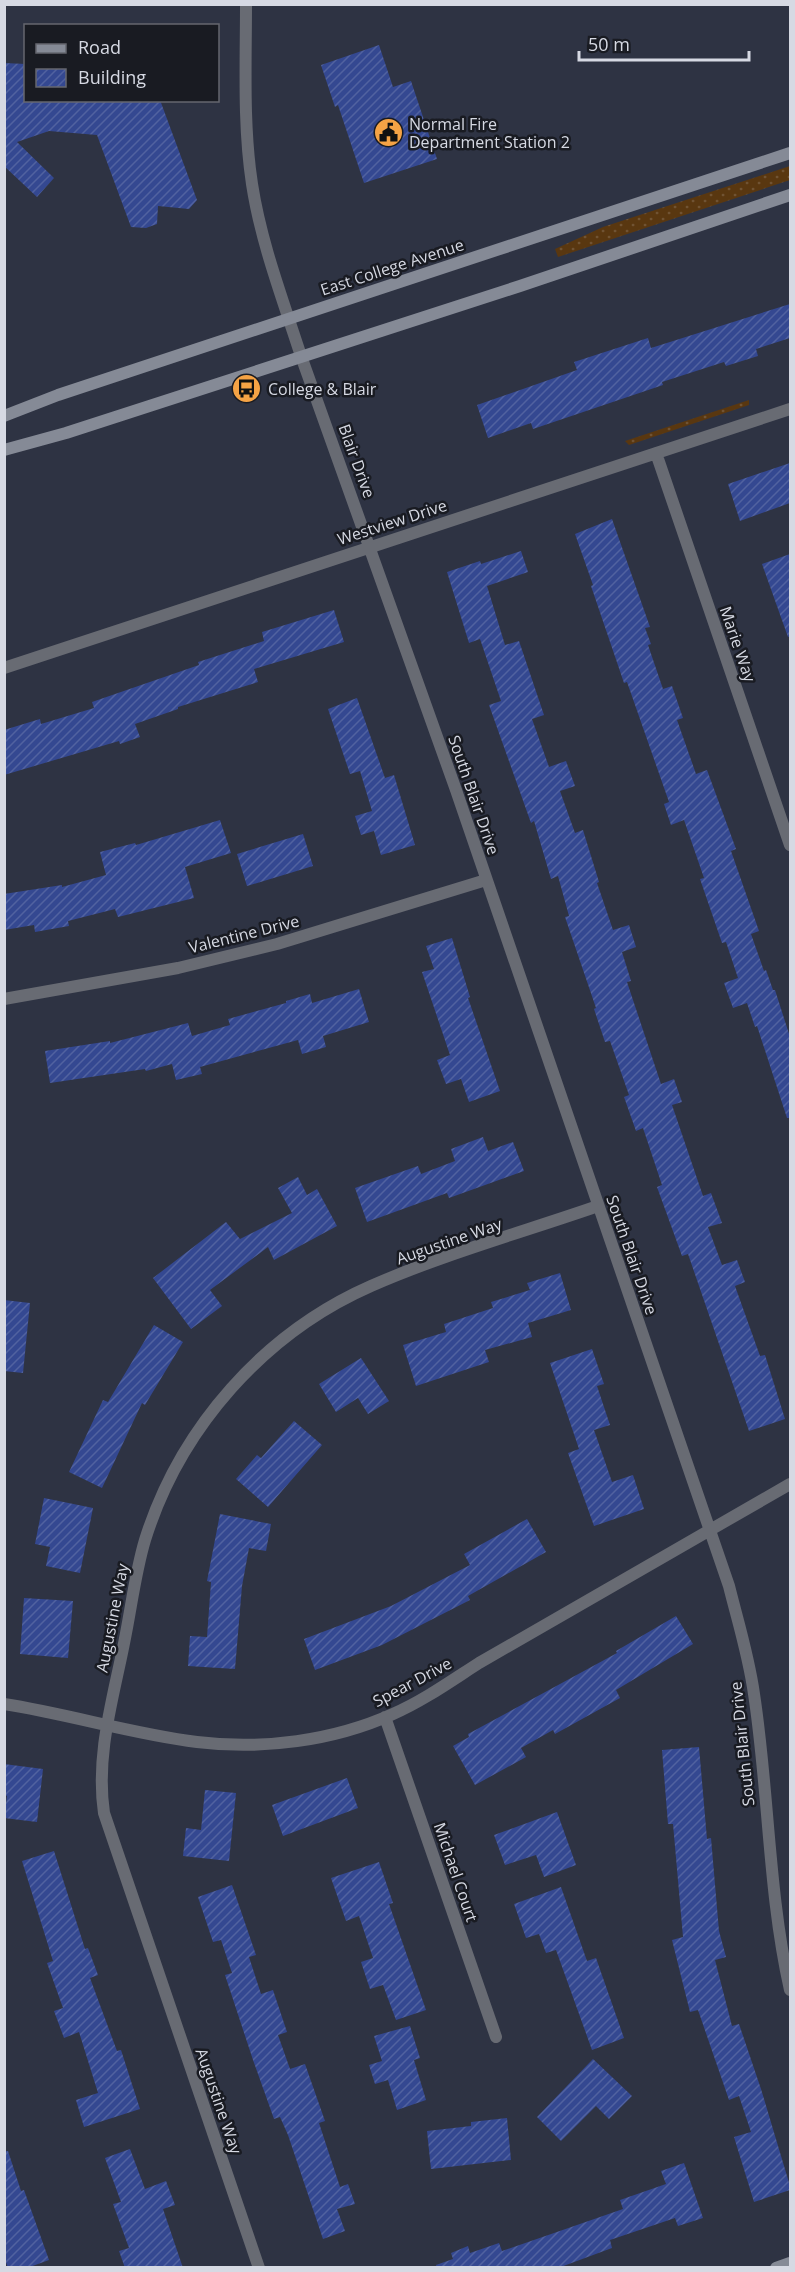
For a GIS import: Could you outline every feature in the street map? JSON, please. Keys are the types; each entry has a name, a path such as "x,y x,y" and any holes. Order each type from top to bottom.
{"main road":[{"name":"East College Avenue","path":"4,416 58,395 790,153"},
{"path":"4,450 66,433 302,357 790,195"},
{"path":"776,2268 790,2263"}],"street":[{"name":"Blair Drive","path":"246,4 249,152 252,184 265,243 302,357 371,547"},
{"name":"Westview Drive","path":"4,668 790,409"},
{"name":"Marie Way","path":"656,453 790,845"},
{"name":"South Blair Drive","path":"371,547 729,1586 754,1692 763,1763 774,1900 790,1990"},
{"name":"Valentine Drive","path":"4,999 178,968 277,944 486,880"},
{"name":"Augustine Way","path":"259,2268 108,1829 101,1792 103,1747 146,1539 167,1484 190,1442 221,1399 272,1347 324,1311 370,1287 598,1206"},
{"name":"Spear Drive","path":"4,1704 196,1742 242,1745 292,1741 343,1732 385,1717 437,1690 479,1663 790,1484"},
{"name":"Michael Court","path":"385,1717 496,2037"}],"shaded area":[{"path":"790,166 790,180 558,257 555,249 603,227"},
{"path":"749,400 749,405 629,445 625,441"}],"building":[{"name":"Normal Fire Department Station 2","path":"379,45 393,87 411,81 437,159 364,183 338,105 335,107 321,65"},
{"path":"4,63 24,64 24,102 161,102 197,200 189,209 158,206 157,224 146,228 131,227 97,135 49,131 17,142 54,178 37,197 4,166"},
{"path":"790,304 790,338 756,349 758,356 726,366 724,362 662,382 663,385 533,429 531,423 488,438 477,405 577,370 574,362 648,338 651,348"},
{"path":"790,463 790,503 740,521 728,484"},
{"path":"612,519 650,627 645,628 651,644 648,645 663,689 672,686 683,718 677,720 696,774 707,770 736,849 731,851 759,931 751,934 764,971 766,970 773,990 775,990 790,1037 790,1118 787,1118 757,1026 755,1027 747,1003 733,1008 724,983 738,978 726,942 722,943 700,879 704,878 684,820 671,825 664,804 669,802 627,682 624,683 575,534"},
{"path":"521,551 528,572 487,586 505,645 519,641 544,715 532,719 549,767 566,761 575,786 560,791 575,833 583,830 599,882 597,883 613,930 629,925 636,947 622,952 631,981 627,982 661,1084 674,1079 682,1102 672,1105 703,1196 711,1193 722,1223 708,1227 722,1265 737,1260 745,1282 735,1286 760,1356 765,1355 785,1419 749,1431 688,1254 682,1256 657,1187 662,1185 643,1128 636,1131 624,1097 629,1095 610,1041 605,1042 565,917 569,916 558,876 551,879 534,821 531,823 489,705 501,701 480,639 469,643 447,572"},
{"path":"790,554 790,636 788,637 762,564"},
{"path":"334,610 344,642 254,669 258,682 178,707 178,709 135,724 140,737 4,775 4,730 40,719 41,724 94,708 92,702 199,665 198,662 264,641 262,632"},
{"path":"357,698 385,778 394,775 415,845 381,855 374,831 361,835 355,816 372,811 360,771 350,774 328,709"},
{"path":"220,820 231,853 185,867 194,898 118,917 115,909 68,921 69,926 35,932 34,925 4,930 4,894 62,885 62,887 106,875 100,852 135,843 136,845"},
{"path":"303,834 313,866 247,886 237,854"},
{"path":"452,938 470,997 468,998 500,1091 469,1102 461,1079 446,1084 437,1060 450,1055 422,972 434,969 426,946"},
{"path":"359,989 369,1022 323,1036 326,1047 302,1054 298,1040 200,1067 202,1074 176,1080 172,1064 146,1071 145,1069 50,1083 45,1051 110,1041 110,1043 188,1023 192,1036 230,1025 228,1019 310,994 312,1003"},
{"path":"483,1137 488,1151 513,1142 524,1171 449,1198 447,1193 367,1222 355,1188 418,1166 421,1174 455,1161 451,1149"},
{"path":"298,1177 307,1195 317,1189 337,1226 274,1260 268,1247 210,1290 222,1306 191,1329 153,1278 226,1222 240,1239 292,1213 278,1188"},
{"path":"560,1273 571,1310 528,1323 532,1337 485,1350 489,1362 416,1386 403,1345 446,1332 444,1324 493,1308 491,1302 530,1290 527,1283"},
{"path":"4,1300 30,1303 23,1373 4,1371"},
{"path":"154,1325 183,1342 145,1405 142,1403 102,1488 69,1472 103,1400 108,1402"},
{"path":"592,1349 604,1384 597,1386 610,1425 594,1430 612,1482 633,1475 644,1509 594,1526 568,1453 579,1449 550,1363"},
{"path":"361,1358 389,1401 368,1414 358,1398 336,1412 319,1384"},
{"path":"294,1421 322,1445 268,1507 236,1479 257,1455 261,1458"},
{"path":"44,1498 93,1508 80,1573 46,1566 50,1547 35,1544"},
{"path":"220,1514 271,1524 266,1551 249,1548 242,1586 235,1669 188,1666 190,1636 207,1637 211,1582 207,1581"},
{"path":"527,1519 546,1552 468,1596 470,1600 382,1645 315,1670 304,1639 391,1606 470,1565 464,1554"},
{"path":"24,1598 73,1601 68,1658 20,1654"},
{"path":"676,1616 693,1644 616,1690 620,1698 555,1734 553,1730 521,1748 526,1757 475,1785 453,1746 469,1737 468,1734 617,1653 616,1651"},
{"path":"699,1747 707,1839 711,1838 719,1931 726,1957 715,1960 732,2026 739,2024 790,2186 790,2190 754,2202 734,2137 751,2132 739,2096 729,2100 698,2010 690,2012 672,1940 683,1937 673,1824 668,1824 662,1750"},
{"path":"4,1764 43,1769 37,1822 4,1818 7,1796 4,1795"},
{"path":"347,1778 358,1808 283,1836 272,1805"},
{"path":"205,1790 236,1793 229,1861 183,1856 186,1828 201,1830"},
{"path":"557,1812 576,1865 544,1877 536,1855 505,1865 494,1835"},
{"path":"54,1851 85,1949 88,1948 98,1975 90,1978 117,2051 121,2050 140,2109 84,2127 76,2100 98,2093 79,2032 64,2038 54,2011 63,2008 47,1963 53,1961 22,1861"},
{"path":"379,1862 393,1903 389,1904 426,2010 396,2020 383,1985 370,1989 361,1962 373,1958 359,1916 346,1921 331,1878"},
{"path":"232,1885 256,1955 249,1957 261,1994 273,1990 287,2032 278,2035 290,2069 305,2064 325,2121 319,2123 340,2187 348,2184 355,2204 337,2209 345,2231 323,2239 288,2135 280,2117 274,2119 253,2060 225,1975 232,1973 221,1940 213,1942 198,1897"},
{"path":"561,1887 587,1961 596,1958 624,2038 592,2050 556,1950 546,1953 539,1934 526,1938 514,1904"},
{"path":"410,2026 420,2058 414,2060 426,2100 397,2110 388,2080 375,2084 369,2065 382,2061 374,2036"},
{"path":"593,2059 632,2096 609,2119 596,2106 561,2141 537,2117"},
{"path":"507,2118 511,2160 431,2169 427,2131 471,2126 471,2122"},
{"path":"130,2149 145,2189 166,2181 175,2205 163,2209 183,2268 125,2268 119,2251 129,2248 113,2204 121,2202 105,2158"},
{"path":"4,2151 8,2151 21,2191 24,2190 49,2260 27,2268 8,2268 4,2257"},
{"path":"684,2163 703,2218 678,2226 675,2218 610,2240 612,2248 558,2268 437,2268 436,2265 453,2259 451,2253 468,2246 470,2253 499,2243 502,2251 623,2209 620,2200 666,2184 661,2171"}],"place":[{"name":"Normal Fire Department Station 2","path":"388,133"},
{"name":"College & Blair","path":"247,389"}]}
